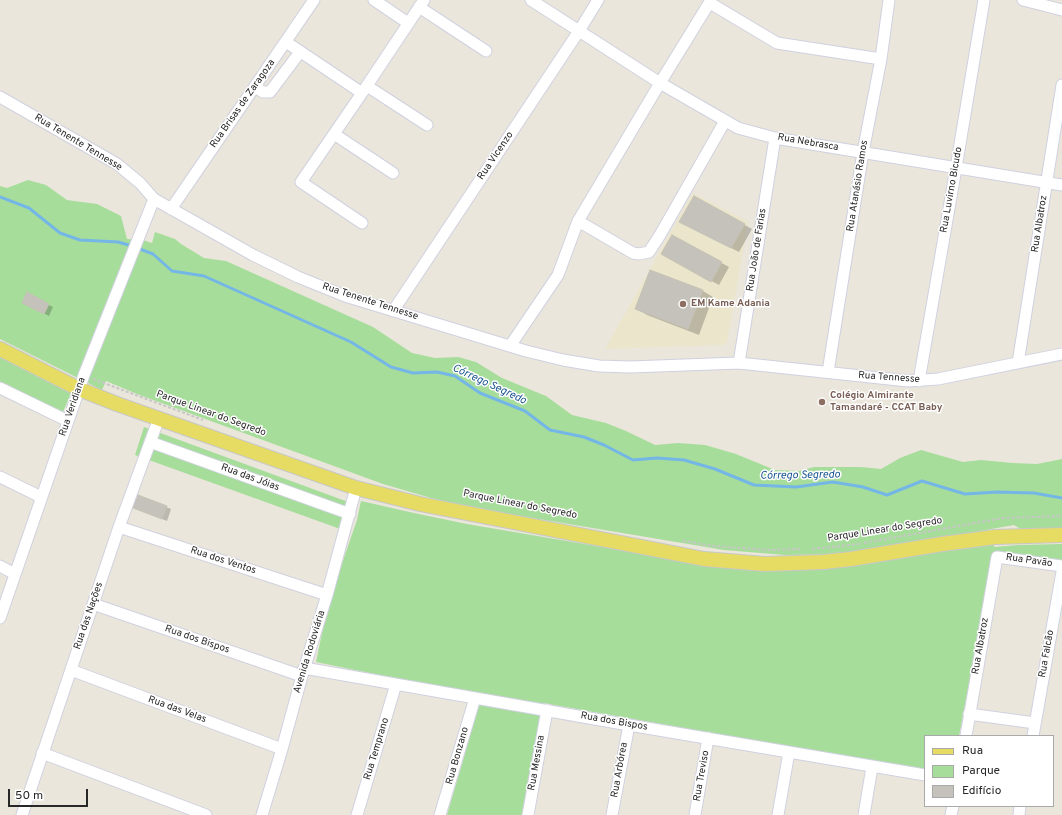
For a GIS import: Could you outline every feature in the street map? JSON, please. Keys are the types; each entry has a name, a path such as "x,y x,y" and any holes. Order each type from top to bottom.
{"main road":[{"path":"0,349 79,389 117,404 356,488 420,504 704,559 765,564 823,562 995,537 1062,535"}],"street":[{"name":"Rua Brisas de Zaragoza","path":"171,209 314,0"},
{"path":"374,0 408,23"},
{"name":"Rua Nebrasca","path":"531,0 660,83 738,128 775,138 1062,185"},
{"name":"Rua Vicenzo","path":"393,311 580,31 598,0"},
{"name":"Rua Atanásio Ramos","path":"828,372 864,152 881,59 889,0"},
{"name":"Rua Luvirno Bicudo","path":"919,381 984,0"},
{"path":"1023,0 1062,10"},
{"path":"510,346 558,275 578,221 660,83 711,1 777,43 881,59"},
{"path":"362,223 301,182 408,23 422,4 486,51"},
{"path":"286,42 364,90 427,125"},
{"path":"255,87 263,92 270,92 300,52"},
{"name":"Rua Albatroz","path":"1018,363 1062,85"},
{"name":"Rua Tenente Tennesse","path":"0,97 116,164 140,183 154,199 171,209 252,255 298,277 345,296 510,346 563,360 599,366 630,368 739,363"},
{"path":"578,221 633,253 639,254 649,252 725,121"},
{"path":"334,134 393,173"},
{"name":"Rua João de Farias","path":"739,363 775,138"},
{"name":"Rua Veridiana","path":"0,618 84,375 154,199"},
{"name":"Rua Tennesse","path":"739,363 919,381 938,379 1062,354"},
{"path":"0,388 68,421"},
{"name":"Rua das Nações","path":"22,815 119,527 158,418"},
{"name":"Rua das Jóias","path":"150,442 350,514"},
{"path":"0,477 41,497"},
{"name":"Avenida Rodoviária","path":"262,815 327,595 356,488"},
{"name":"Rua dos Ventos","path":"119,527 327,595"},
{"name":"Rua Albatroz","path":"966,735 997,557"},
{"name":"Rua Pavão","path":"997,557 1062,566"},
{"path":"0,566 15,574"},
{"name":"Rua Falcão","path":"1033,735 1062,572"},
{"name":"Rua dos Bispos","path":"93,604 303,672 396,684 924,775"},
{"name":"Rua das Velas","path":"71,670 282,749"},
{"name":"Rua Temprano","path":"357,815 396,684"},
{"name":"Rua Bonzano","path":"440,815 475,698"},
{"name":"Rua Messina","path":"528,815 546,710"},
{"path":"969,714 1035,723"},
{"name":"Rua Arbórea","path":"612,815 629,725"},
{"name":"Rua Treviso","path":"695,815 708,738"},
{"path":"778,815 789,752"},
{"path":"42,753 206,815"},
{"path":"864,815 872,767"}],"path":[{"name":"Parque Linear do Segredo","path":"84,375 205,421"},
{"name":"Parque Linear do Segredo","path":"810,549 862,544 1003,518 1062,516"},
{"path":"683,541 714,546 768,550 803,549"}],"shaded area":[{"name":"EM Kame Adania","path":"693,193 748,222 727,343 722,345 605,349"}],"green space":[{"path":"28,180 46,185 67,200 97,204 121,216 127,239 143,240 152,243 155,232 175,239 204,258 226,261 373,327 412,353 435,358 458,357 476,362 502,378 546,396 572,415 606,423 655,445 678,443 705,445 736,454 775,470 799,471 814,467 861,467 881,469 900,458 921,450 963,462 981,460 1037,464 1062,459 1062,535 1032,536 1014,525 845,554 785,555 724,550 479,509 431,498 383,484 137,394 106,381 102,390 0,339 0,186 7,188"},
{"path":"0,356 71,393 63,412 0,382"},
{"path":"144,427 351,503 343,530 135,455"},
{"path":"361,501 467,524 735,569 994,542 994,547 1062,544 1062,560 994,554 959,735 924,735 924,771 543,703 523,815 447,815 482,695 316,662 328,604 357,520"}],"building":[{"path":"694,196 745,224 731,248 679,222"},
{"path":"672,235 722,262 711,282 661,254"},
{"path":"650,270 703,290 688,329 635,309"},
{"path":"27,292 49,304 44,314 22,303"},
{"path":"138,495 167,506 162,519 133,508"}],"waterway":[{"name":"Córrego Segredo","path":"0,197 29,208 60,233 80,240 118,242 132,246"},
{"name":"Córrego Segredo","path":"137,248 153,254 172,271 204,276 351,342 391,367 413,373 437,372 455,376 480,393 525,411 550,430 584,437 604,445 633,460 657,458 684,460 715,469 754,485 796,487 833,482 863,487 887,495 922,481 965,494 997,492 1034,493 1062,498"}],"place":[{"name":"EM Kame Adania","path":"683,304"},
{"name":"Colégio Almirante Tamandaré - CCAT Baby","path":"822,402"}]}
